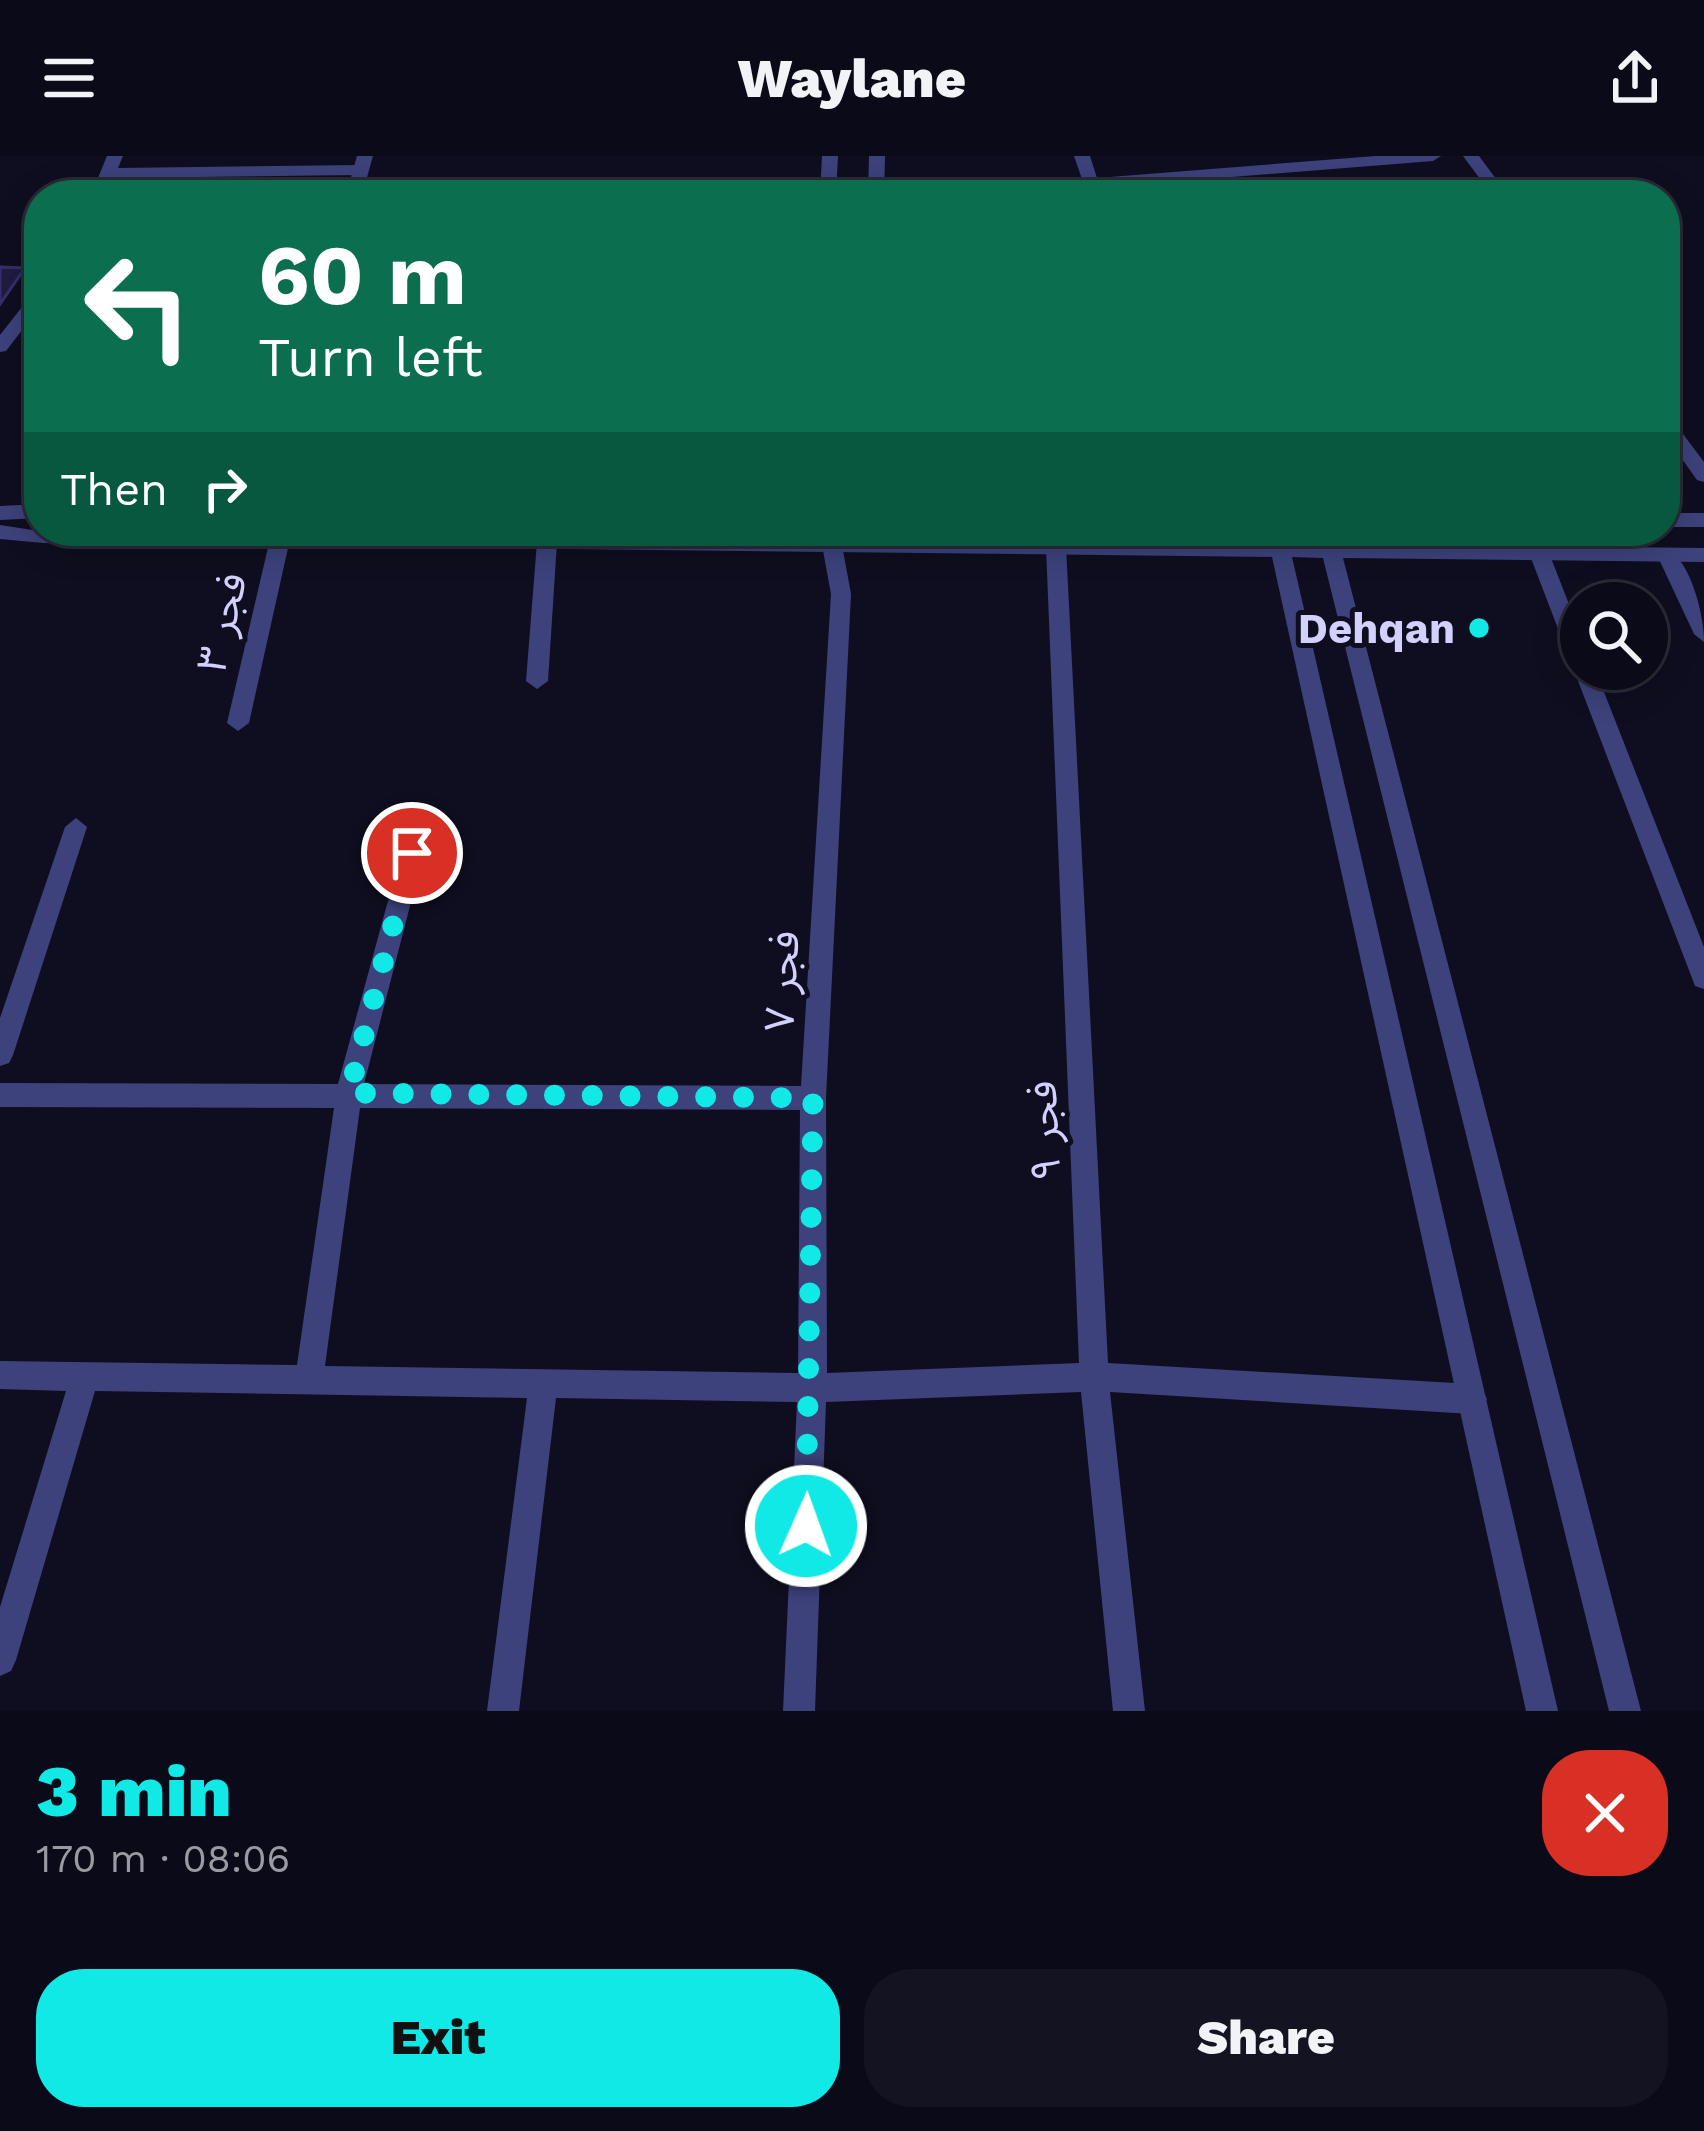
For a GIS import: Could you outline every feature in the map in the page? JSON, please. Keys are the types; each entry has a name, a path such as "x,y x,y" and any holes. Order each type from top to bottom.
{"street":[{"path":"1129,180 1432,156"},
{"path":"112,165 363,163"},
{"path":"0,346 24,316"},
{"path":"17,325 24,325"},
{"path":"1680,443 1704,476"},
{"name":"فجر ۳","path":"238,723 278,546"},
{"path":"537,681 547,546"},
{"name":"فجر ۷","path":"799,1711 812,1388 813,1098 841,594 834,546"},
{"path":"1036,546 1094,546"},
{"path":"1287,546 1542,1711"},
{"path":"1323,546 1625,1711"},
{"path":"1405,546 1539,554 1704,555"},
{"name":"فجر ۹","path":"1056,547 1094,1377 1129,1711"},
{"path":"1539,554 1560,608"},
{"path":"1667,555 1704,634"},
{"path":"1592,690 1704,978"},
{"path":"309,1380 349,1093 423,813"},
{"path":"0,1055 76,827"},
{"path":"0,1095 813,1098"},
{"path":"0,1375 812,1388 1094,1377 1472,1399"},
{"path":"0,1660 85,1376"},
{"path":"503,1711 543,1384"}],"building":[{"path":"0,267 24,268 24,269 0,304"}],"place":[{"name":"Dehqan","path":"1479,628"}],"route":[{"path":"412,853 349,1093 813,1098 812,1388 806,1526"}]}
